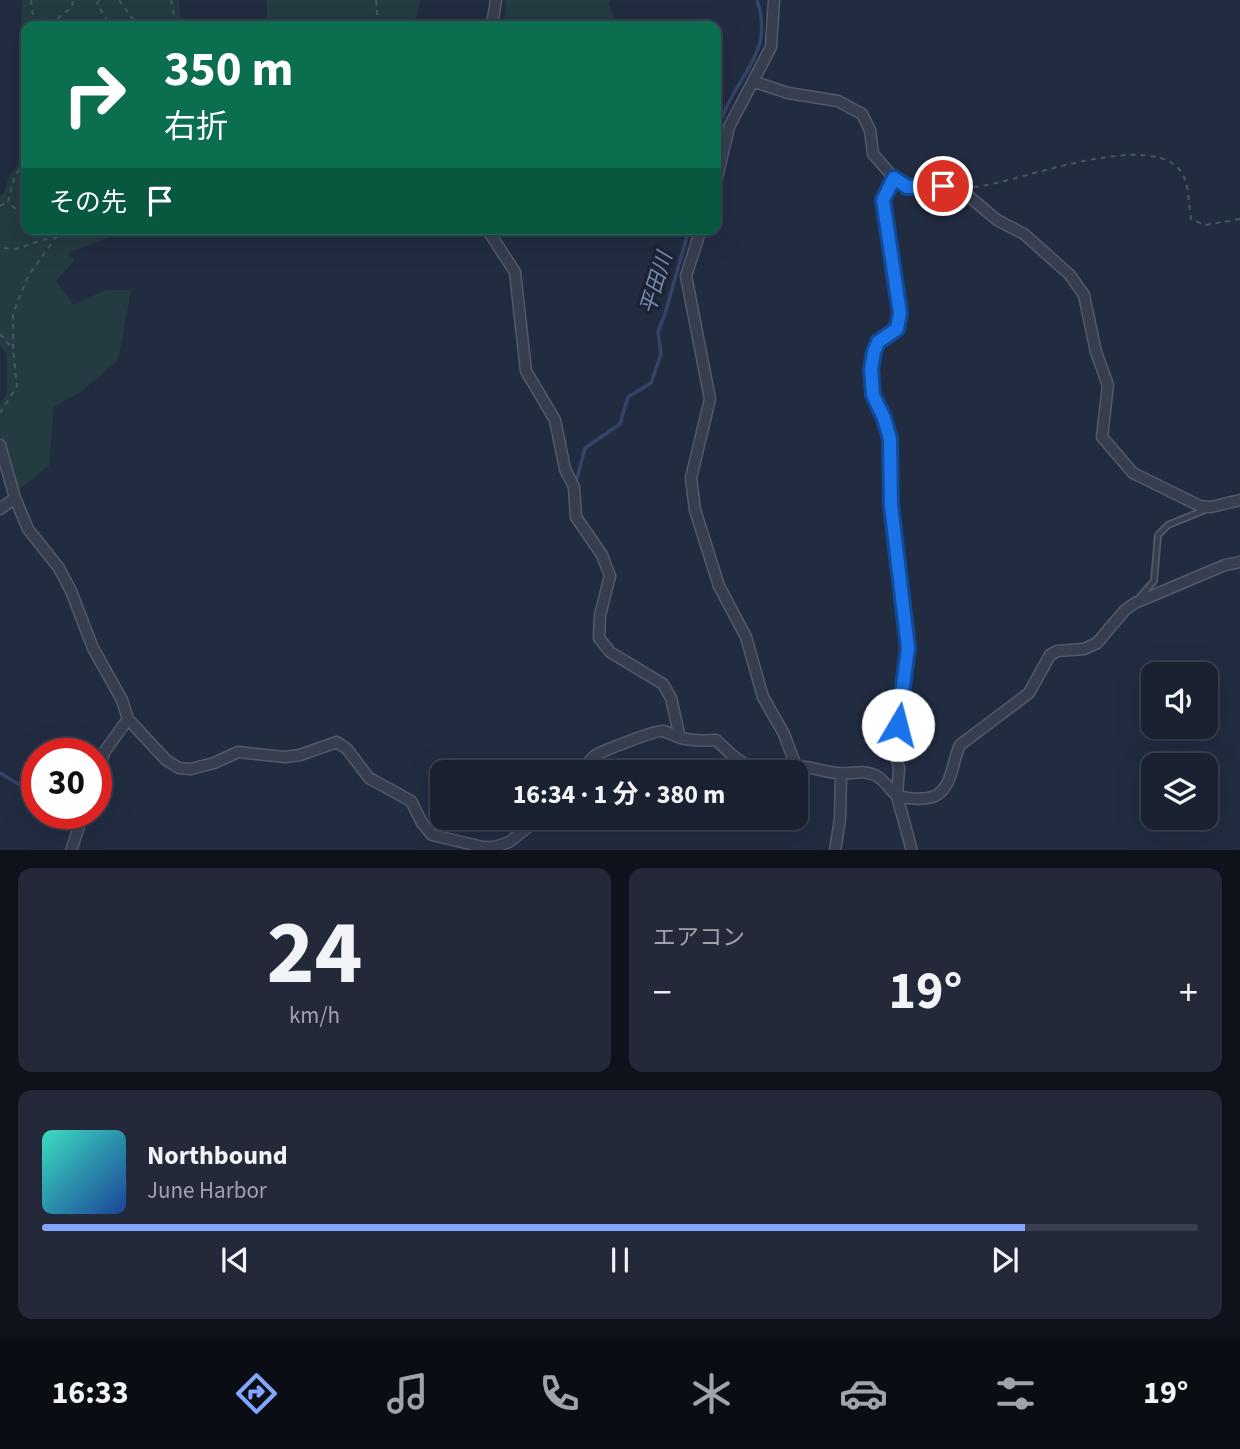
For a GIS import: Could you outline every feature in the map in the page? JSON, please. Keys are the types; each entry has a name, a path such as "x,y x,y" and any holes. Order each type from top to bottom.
{"street":[{"path":"493,21 496,0"},
{"path":"721,161 729,127 755,82 771,47 774,0"},
{"path":"755,82 788,93 838,101 862,114 870,130 873,154 894,178 907,187 959,188 997,220 1024,234 1070,275 1084,295 1096,352 1108,385 1102,437 1133,473 1199,506 1211,508 1240,500"},
{"path":"894,178 883,200 900,313 897,329 878,342 871,369 873,395 890,439 891,505 908,648 894,743 899,769 897,796 912,850"},
{"path":"492,235 515,272 526,371 555,420 565,469 574,487 576,517 602,555 610,576 600,614 599,638 610,652 663,684 671,698 680,738"},
{"path":"699,235 686,276 710,399 691,478 695,510 719,586 746,636 763,697 784,734 794,760"},
{"path":"0,445 15,498 28,529 59,568 93,648 122,699 128,719 166,760 179,768 191,769 214,763 238,752 285,757 300,755 337,742 347,749 369,778 411,801 422,823 432,835 483,847 495,847 509,842 524,830"},
{"path":"0,509 15,498"},
{"path":"808,768 841,774 861,771 878,776 897,796 925,799 937,795 950,778 954,756 960,745 1029,693 1050,655 1058,651 1084,649 1097,643 1125,610 1135,603 1225,565 1240,562"},
{"path":"112,741 128,719"},
{"path":"591,760 609,747 628,743 653,731 662,731 697,741 716,740 738,760"},
{"path":"835,850 840,818 841,774"},
{"path":"71,850 78,829"}],"lane":[{"path":"1135,603 1154,581 1157,535 1168,525 1211,508"}],"path":[{"path":"31,0 33,21"},
{"path":"54,21 72,7 73,0"},
{"path":"99,0 97,5 106,21"},
{"path":"119,0 134,21"},
{"path":"171,0 175,21"},
{"path":"376,0 378,21"},
{"path":"959,188 990,186 1034,172 1129,153 1161,159 1175,166 1184,177 1191,219 1205,225 1240,219"},
{"path":"0,206 8,202 15,176 21,168"},
{"path":"8,202 21,214"},
{"path":"4,248 16,249 56,235"},
{"path":"0,413 17,386 13,314 28,276 58,235"},
{"path":"0,334 13,349"}],"shaded area":[{"path":"22,0 179,0 181,21 21,21"},
{"path":"267,0 421,0 415,21 267,21"},
{"path":"505,0 610,0 614,21 502,21 506,11"},
{"path":"21,23 21,87 20,77"},
{"path":"21,162 21,235 114,235 68,253 74,261 56,281 74,305 105,290 131,290 118,360 82,391 54,407 49,466 19,489 0,435 0,405 7,393 7,354 0,345 0,196 4,193 9,176"}],"waterway":[{"name":"平田川","path":"721,120 759,46 762,33 757,0"},
{"name":"平田川","path":"577,478 585,448 620,424 628,397 651,383 661,354 658,332 687,235"},
{"path":"0,773 21,785"}],"route":[{"path":"898,725 908,648 891,505 890,439 873,395 871,369 878,342 897,329 900,313 883,200 894,178 907,187 943,186"}]}
